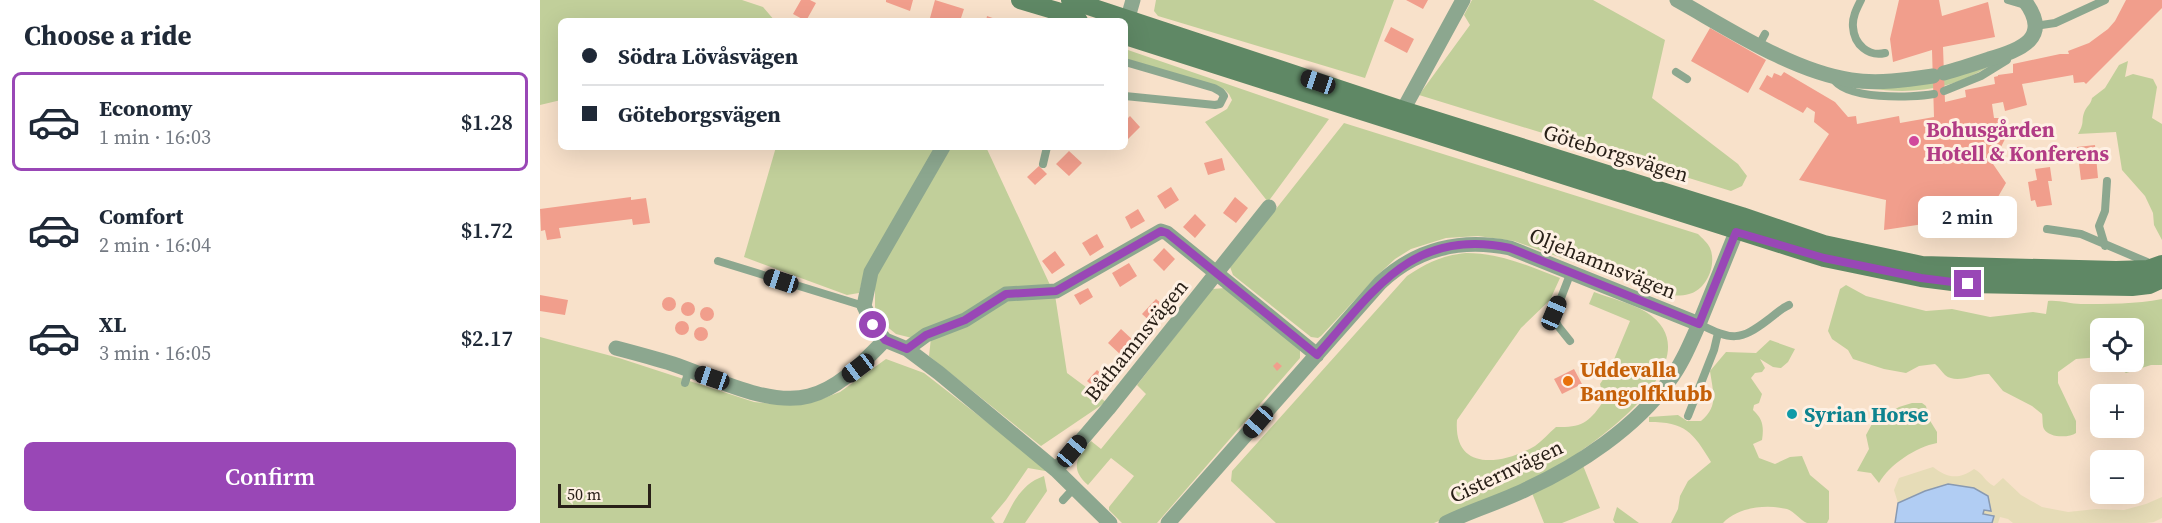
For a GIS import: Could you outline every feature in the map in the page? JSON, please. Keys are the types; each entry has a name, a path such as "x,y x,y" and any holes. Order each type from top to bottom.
{"main road":[{"path":"1020,0 1072,18"},
{"name":"Göteborgsvägen","path":"1070,0 1108,18"},
{"name":"Göteborgsvägen","path":"1128,26 1403,110 1739,224"},
{"name":"Göteborgsvägen","path":"1128,26 1739,224 1922,265 2157,271"}],"street":[{"path":"1124,18 1133,0"},
{"path":"1403,110 1463,0"},
{"path":"1678,3 1762,39 1808,69 1852,80 1887,81 1938,75 2019,50 2026,45 2034,33 2035,26 2027,3"},
{"path":"942,150 871,272 864,306 873,325 885,340 907,349 932,367 1056,470 1110,523"},
{"name":"Båthamnsvägen","path":"1056,470 1108,409 1269,207"},
{"path":"1699,324 1739,224"},
{"path":"907,349 926,335 965,320 1006,294 1056,291 1161,231 1167,233 1217,272 1317,355"},
{"name":"Oljehamnsvägen","path":"1168,523 1384,279 1406,263 1434,250 1494,244 1510,248 1699,324"},
{"name":"Cisternvägen","path":"1446,523 1530,488 1569,466 1619,432 1647,407 1670,381 1685,356 1699,324"},
{"path":"616,348 671,360 687,376 769,397 796,399 823,390 847,376 885,340"}],"lane":[{"path":"1861,0 1850,27 1864,50 1876,55 1885,53"},
{"path":"2008,0 2027,3"},
{"path":"2035,26 2045,26 2066,14 2105,0"},
{"path":"1944,91 1992,71 2007,60 2006,54"},
{"path":"1128,63 1214,88 1224,96 1220,104 1215,105 1128,96"},
{"path":"1676,72 1687,79"},
{"path":"1832,76 1834,82 1840,86 1864,93 1899,97 1934,94"},
{"path":"1043,164 1046,150"},
{"path":"2105,246 2099,226 2106,211 2107,181"},
{"path":"2047,229 2082,234 2105,246 2133,255 2157,271"},
{"path":"718,261 864,306"},
{"path":"1570,341 1556,323 1554,313 1571,272"},
{"path":"1699,324 1735,338 1752,330 1788,305"},
{"path":"1688,416 1714,350 1718,333"},
{"path":"1063,500 1074,488"}],"green space":[{"path":"540,0 742,0 763,7 772,18 558,18 558,101 540,105"},
{"path":"1156,0 1394,0 1365,78 1158,16 1154,11"},
{"path":"1472,0 1593,0 1665,40 1652,98 1738,164 1747,176 1742,186 1731,191 1419,95 1470,25 1464,15"},
{"path":"1128,50 1329,119 1268,202 1205,122 1227,109 1232,100 1224,89 1128,60"},
{"path":"2128,61 2125,77 2133,74 2153,79 2157,87 2152,118 2162,124 2162,240 2154,225 2153,213 2145,196 2122,170 2116,132 2078,134 2083,116 2092,98 2105,88 2119,65"},
{"path":"1988,67 1959,81 1930,89 1900,91 1868,88"},
{"path":"1344,123 1698,234 1708,244 1712,254 1709,276 1695,292 1685,295 1669,295 1514,241 1478,236 1446,238 1411,249 1395,259 1321,336 1311,337 1233,275 1230,267"},
{"path":"775,150 935,150 865,270 859,293 847,295 744,257"},
{"path":"947,150 987,150 1051,287 962,316 912,338 896,334 880,321 875,307 875,276"},
{"path":"1466,253 1503,258 1560,278 1550,300 1521,328 1457,420 1458,437 1463,449 1471,456 1482,460 1495,460 1522,452 1535,446 1556,427 1579,425 1599,408 1604,400 1600,384 1610,369 1630,321 1589,304 1594,292 1646,312 1663,329 1668,349 1662,369 1650,390 1612,427 1578,453 1600,508 1562,523 1544,523 1530,488 1514,489 1434,523 1276,523 1231,481 1232,471 1407,276 1435,260"},
{"path":"1846,285 1866,296 1926,311 1952,309 1990,317 2033,312 2046,314 2048,301 2101,304 2162,299 2162,365 2144,367 2144,318 2090,318 2090,358 2076,359 2058,372 2058,383 2076,421 2076,433 2054,436 2044,429 2042,414 2032,406 2003,391 1989,374 1955,379 1945,375 1935,364 1919,366 1906,373 1853,359 1848,350 1832,339 1828,331 1840,289"},
{"path":"1225,288 1300,349 1300,358 1157,523 1122,523 1109,510 1109,507 1134,476 1111,458 1088,485 1078,473 1079,457 1091,441 1101,449 1146,394 1137,385 1212,289"},
{"path":"1055,295 1067,373 1106,402 1041,446 929,356 931,338 1005,298"},
{"path":"540,337 619,358 754,402 784,405 816,401 840,392 886,359 924,373 1051,472 1028,468 991,518 995,523 540,523"},
{"path":"1770,340 1795,349 1788,362 1781,368 1773,367 1760,359 1765,368 1751,378 1762,394 1753,410 1762,424 1762,440 1753,444 1759,458 1775,464 1790,457 1802,456 1810,475 1829,491 1827,523 1807,523 1787,509 1761,507 1736,513 1723,523 1671,523 1688,481 1711,462 1699,443 1687,431 1671,424 1649,422 1649,417 1678,415 1687,421 1701,421 1713,404 1710,371 1726,352 1756,353"},
{"path":"1922,403 1926,406 1929,419 1937,432 1937,443 1904,457 1879,483 1871,473 1857,471 1869,449 1866,435 1873,422 1899,407"},
{"path":"1044,476 1047,491 1025,523 1003,523 1014,501 1024,489 1036,479"},
{"path":"1617,507 1639,523 1615,523 1613,520"}],"sand":[{"path":"1933,467 1943,474 1953,476 1969,473 1974,469 1994,486 2003,478 2021,495 2042,507 2068,512 2096,509 2124,510 2162,497 2162,518 2146,523 2013,523 2000,517 1998,523 1992,523 1993,516 1983,514 1984,510 1990,511 1935,488 1898,503 1894,490 1899,478"}],"water":[{"path":"1948,484 1974,488 1988,496 1991,511 1984,510 1983,514 1994,516 1992,523 1895,523 1898,503"}],"building":[{"path":"801,0 816,3 808,18 800,18 793,14"},
{"path":"886,0 913,0 910,11 886,2"},
{"path":"935,0 964,9 961,18 930,18"},
{"path":"1406,0 1428,0 1423,9"},
{"name":"Bohusgården Hotell & Konferens","path":"1899,0 1939,0 1942,16 1988,2 1995,37 1943,47 1945,102 1966,97 1965,90 1995,84 1994,77 2013,73 2013,64 2069,54 2068,51 2089,43 2115,21 2126,0 2162,0 2162,8 2086,84 2084,82 2074,83 2073,75 2022,84 2027,105 2005,111 2003,102 1992,104 1994,118 2008,121 2007,135 2001,147 1988,161 1993,164 2006,183 1987,216 1950,224 1950,220 1884,230 1886,200 1799,180 1829,134 1814,122 1815,112 1807,107 1803,113 1759,89 1767,75 1772,78 1774,73 1781,76 1784,72 1835,102 1848,117 1856,116 1857,124 1899,116 1900,123 1934,117 1932,50 1893,62 1890,39"},
{"path":"1391,27 1414,39 1407,53 1384,41"},
{"path":"1710,28 1766,60 1748,93 1691,61"},
{"path":"1130,116 1140,127 1128,139 1128,118"},
{"path":"2095,145 2098,178 2081,180 2077,147"},
{"path":"1069,151 1082,163 1069,176 1056,164"},
{"path":"1222,158 1225,170 1208,175 1204,163"},
{"path":"1039,166 1047,174 1035,185 1027,177"},
{"path":"2050,167 2052,181 2048,181 2052,205 2037,207 2035,200 2031,201 2028,182 2037,180 2035,169"},
{"path":"1171,187 1179,200 1165,209 1157,196"},
{"path":"631,197 631,200 646,198 650,223 633,225 632,219 559,228 561,238 547,240 545,230 541,231 540,209"},
{"path":"1235,197 1248,208 1236,223 1223,213"},
{"path":"1138,209 1145,221 1131,229 1125,217"},
{"path":"1195,214 1206,225 1195,238 1183,227"},
{"path":"1097,234 1104,247 1090,256 1082,243"},
{"path":"1164,248 1175,259 1164,271 1153,260"},
{"path":"1055,251 1065,265 1052,274 1042,261"},
{"path":"1129,263 1137,276 1120,287 1112,273"},
{"path":"1088,288 1093,297 1080,305 1074,295"},
{"path":"540,295 568,300 565,315 540,311"},
{"path":"666,297 672,297 676,304 672,311 666,311 662,307 662,301"},
{"path":"1156,299 1168,309 1154,325 1142,314"},
{"path":"685,302 691,302 695,309 691,316 685,316 681,312 681,306"},
{"path":"704,307 710,307 714,314 710,321 704,321 700,317 700,311"},
{"path":"679,321 685,321 689,328 685,335 679,335 675,331 675,325"},
{"path":"698,327 704,327 708,334 704,341 698,341 694,337 694,331"},
{"path":"1121,329 1134,341 1121,355 1108,343"},
{"path":"1277,362 1282,366 1277,371 1273,366"},
{"path":"1574,369 1582,384 1562,394 1554,379"},
{"path":"1097,370 1106,378 1096,389 1087,381"}],"place":[{"name":"Bohusgården Hotell & Konferens","path":"1914,141"},
{"name":"Uddevalla Bangolfklubb","path":"1568,381"},
{"name":"Syrian Horse","path":"1792,414"}],"route":[{"path":"873,325 885,340 907,349 926,335 965,320 1006,294 1056,291 1152,234 1161,231 1167,233 1205,265 1217,272 1317,355 1380,283 1399,267 1439,248 1466,245 1494,244 1510,248 1699,324 1736,232 1824,258 1921,278 1968,284"}]}
